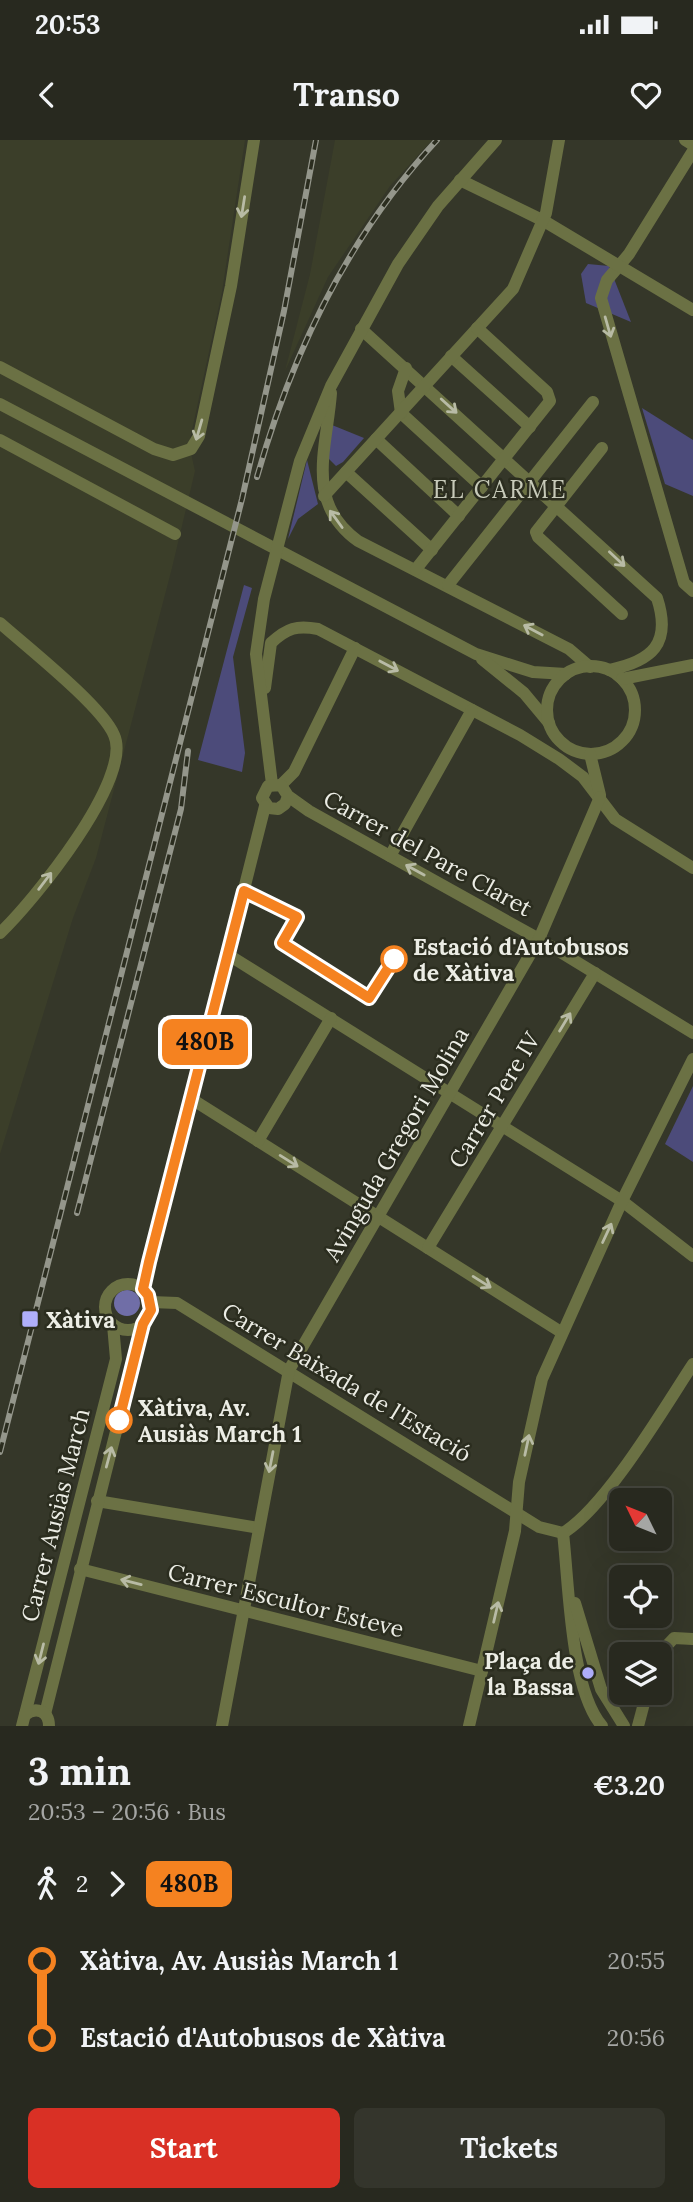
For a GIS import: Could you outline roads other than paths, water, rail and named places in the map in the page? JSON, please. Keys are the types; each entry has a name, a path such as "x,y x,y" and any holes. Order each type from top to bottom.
{"street":[{"path":"3,370 154,449 173,455 187,452 199,436 232,286 254,140"},
{"path":"265,806 278,809 285,804 262,709 256,654 264,598 286,504 309,436 361,329 412,241 460,180 496,140"},
{"path":"324,496 513,289 544,221 559,140"},
{"path":"685,140 693,145"},
{"path":"689,587 604,314 603,288 629,254 693,151"},
{"path":"460,180 544,221 693,310"},
{"path":"416,569 530,427 550,398 547,392 477,328"},
{"path":"361,329 649,588 660,608 663,626 655,649 645,659 609,670"},
{"path":"451,356 530,427"},
{"path":"407,368 398,391 401,413 482,487"},
{"path":"331,386 323,458 324,496 335,519 348,534 569,649 590,667"},
{"path":"448,585 593,402"},
{"path":"0,404 476,654 533,672 566,674 590,667 609,670 622,679 634,701 632,727 615,747 590,754 561,743 548,744 520,735"},
{"path":"376,439 459,516"},
{"path":"0,440 175,534"},
{"path":"602,448 538,527 538,537 622,614"},
{"path":"346,472 432,550"},
{"path":"0,623 97,711 114,733 118,747 113,773 95,809 51,874 0,933"},
{"path":"262,709 267,655 271,643 282,632 298,626 318,629 520,735 583,777 615,819 693,868"},
{"path":"143,1289 265,806 262,793 280,789 294,772 355,648"},
{"path":"476,654 524,693 549,723 561,743"},
{"path":"622,679 693,665"},
{"path":"549,723 550,696 566,674"},
{"path":"390,856 472,710"},
{"path":"590,754 600,797"},
{"name":"Carrer del Pare Claret","path":"280,789 390,856 539,939 693,1033"},
{"name":"Avinguda Gregori Molina","path":"222,1726 289,1370 539,939 600,797"},
{"path":"228,954 622,1201 693,1256"},
{"name":"Carrer Pere IV","path":"428,1248 595,973"},
{"path":"258,1141 331,1018"},
{"path":"469,1726 519,1512 520,1481 537,1394 561,1332 622,1201 693,1059"},
{"path":"190,1098 561,1332"},
{"path":"128,1283 143,1289 151,1302 151,1310 143,1324 128,1330 113,1325 105,1311 108,1294 120,1284 128,1283"},
{"name":"Carrer Baixada de l'Estació","path":"151,1302 177,1303 519,1512 539,1527 563,1533"},
{"name":"Carrer Ausiàs March","path":"49,1723 80,1569 143,1324"},
{"name":"Carrer Ausiàs March","path":"23,1723 116,1359 113,1325"},
{"path":"602,1726 588,1706 583,1690 563,1533 584,1516 610,1484 693,1364"},
{"path":"488,1493 508,1491 520,1481"},
{"path":"97,1501 259,1528"},
{"name":"Carrer Escultor Esteve","path":"80,1569 482,1671"},
{"path":"570,1590 582,1617 586,1647 601,1689 624,1726"},
{"path":"668,1642 678,1637 693,1639"},
{"path":"638,1726 644,1705"},
{"path":"23,1723 33,1710 49,1723"}],"railway":[{"path":"0,1452 242,499 284,311 316,140"},
{"path":"257,477 288,385 327,298 377,215 437,140"},
{"path":"77,1213 181,809 188,751"}],"place":[{"name":"Estació d'Autobusos de Xàtiva","path":"394,959"},
{"name":"Xàtiva","path":"30,1319"},
{"name":"Xàtiva, Av. Ausiàs March 1","path":"119,1420"},
{"name":"Plaça de la Bassa","path":"588,1673"}],"district":[{"name":"EL CARME","path":"500,489"}]}
